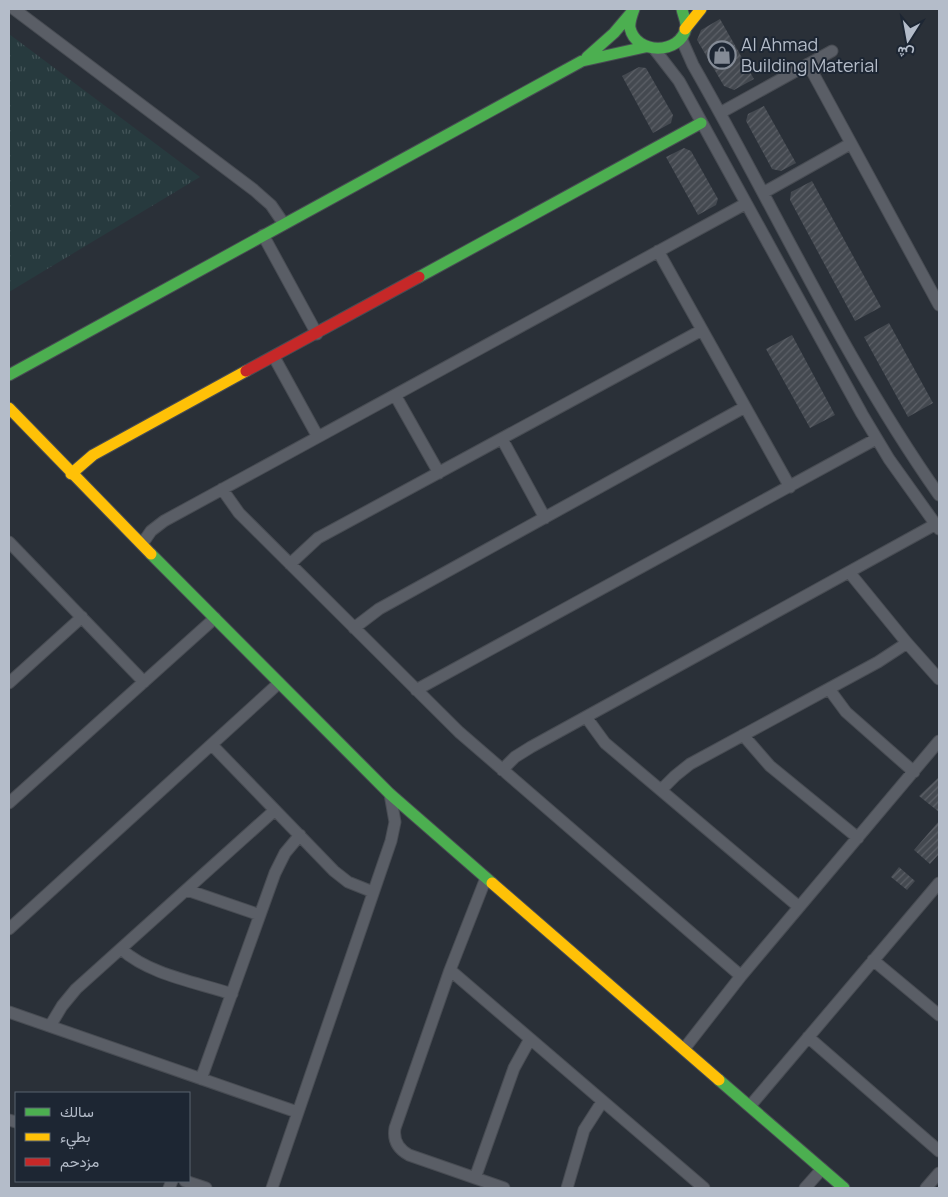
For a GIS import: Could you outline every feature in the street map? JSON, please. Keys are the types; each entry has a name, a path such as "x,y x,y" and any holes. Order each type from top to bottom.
{"street":[{"path":"14,9 254,190 271,205 284,224"},
{"path":"682,9 685,16 683,33 688,56 882,408 939,495"},
{"path":"9,375 582,62 610,53 672,46 701,9"},
{"path":"582,62 614,33 632,11"},
{"path":"502,770 522,751 586,718 849,572 938,527 876,439 672,70 632,33 632,11"},
{"path":"720,112 832,51"},
{"path":"808,64 939,305"},
{"path":"687,96 705,87"},
{"path":"71,474 93,456 701,123"},
{"path":"763,193 850,144"},
{"path":"142,544 157,526 222,489 745,204"},
{"path":"263,235 317,334"},
{"path":"658,251 790,487"},
{"path":"290,564 318,538 702,330"},
{"path":"274,357 318,437"},
{"path":"395,395 439,473"},
{"path":"354,628 379,609 745,407"},
{"path":"9,408 71,474 390,794 844,1188"},
{"path":"502,439 545,518"},
{"path":"416,690 876,439"},
{"path":"222,489 239,513 459,732 740,976"},
{"path":"9,542 144,682"},
{"path":"849,572 906,643 939,679"},
{"path":"11,676 82,617"},
{"path":"9,803 215,618"},
{"path":"661,790 690,764 878,662 906,643"},
{"path":"9,929 280,683"},
{"path":"829,689 846,712 914,772"},
{"path":"586,718 605,743 799,907"},
{"path":"743,736 776,771 858,838"},
{"path":"684,1049 740,976 939,742"},
{"path":"212,744 341,877 356,886 373,892"},
{"path":"272,1188 394,832 394,812 390,794"},
{"path":"50,1026 69,997 276,810"},
{"path":"201,1079 280,862 300,835"},
{"path":"486,878 450,970 395,1128 395,1137 398,1146 409,1155 504,1188"},
{"path":"750,1106 873,960 937,889"},
{"path":"188,890 260,914"},
{"path":"121,949 136,960 151,967 232,994"},
{"path":"873,960 939,1015"},
{"path":"450,970 704,1188"},
{"path":"9,1012 297,1112"},
{"path":"808,1037 939,1151"},
{"path":"475,1178 514,1068 530,1040"},
{"path":"567,1188 584,1130 602,1102"},
{"path":"805,1188 822,1168"},
{"path":"926,1188 939,1173"},
{"path":"188,1182 206,1188"}],"green space":[{"path":"9,34 200,177 9,292"}],"building":[{"path":"720,19 754,79 734,90 724,86 697,40 701,30"},
{"path":"639,67 646,68 673,115 671,123 653,133 622,76"},
{"path":"764,106 796,163 781,171 772,169 746,121 748,114"},
{"path":"684,148 691,151 718,199 716,205 698,215 666,157"},
{"path":"812,181 881,307 855,321 790,200 791,192"},
{"path":"889,323 933,403 908,417 864,337"},
{"path":"792,335 835,415 810,428 766,349"},
{"path":"939,777 939,812 919,796"},
{"path":"939,821 939,854 930,864 914,850"},
{"path":"899,867 915,881 907,890 891,877"}],"traffic: fast":[{"path":"634,9 630,26 634,37 640,43 658,48 676,43 682,37 686,28 682,9"},
{"path":"587,57 614,33 631,13"},
{"path":"9,375 582,61 645,47"},
{"path":"419,277 701,123"},
{"path":"151,554 390,794 492,883"},
{"path":"719,1080 844,1188"}],"traffic: slow":[{"path":"685,29 701,9"},
{"path":"71,474 93,455 246,371"},
{"path":"9,408 151,554"},
{"path":"492,883 719,1080"}],"traffic: jam":[{"path":"246,371 419,277"}],"place":[{"name":"Al Ahmad Building Material","path":"722,55"}]}
